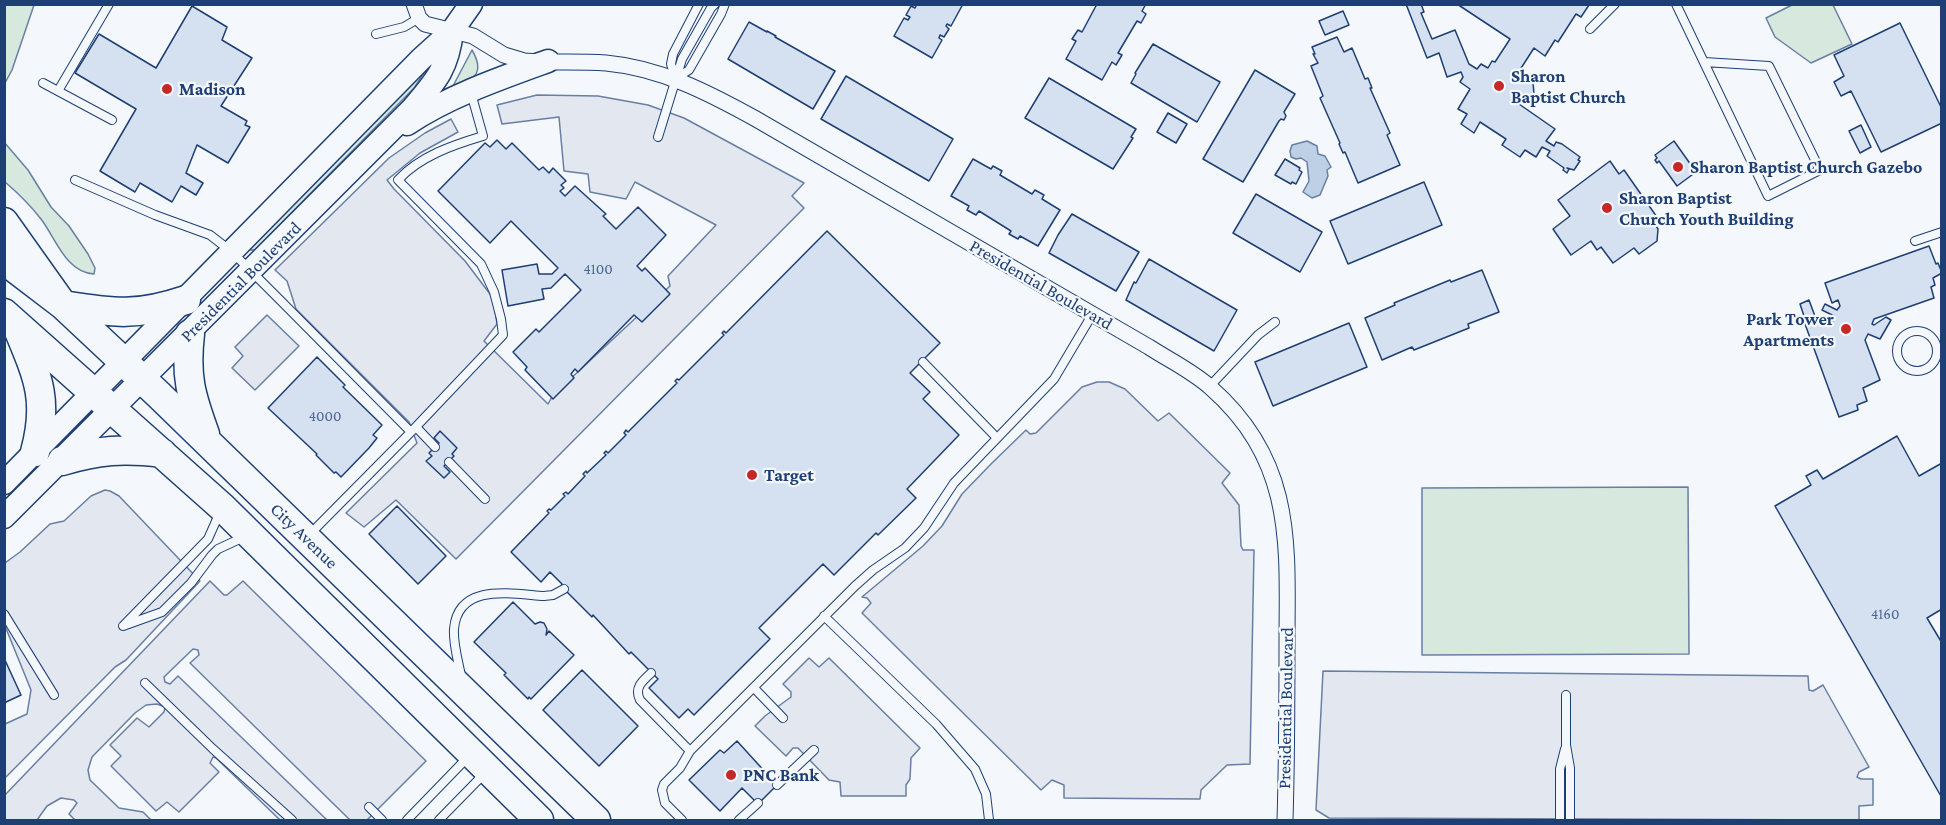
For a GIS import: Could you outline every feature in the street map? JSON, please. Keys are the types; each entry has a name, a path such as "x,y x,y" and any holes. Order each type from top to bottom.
{"highway":[{"path":"4,222 63,305 109,312 135,313 186,300"},
{"name":"City Avenue","path":"4,260 63,305 134,371 596,820"},
{"path":"10,317 36,375 41,392 42,422 35,452"},
{"name":"City Avenue","path":"10,317 222,507 539,820"},
{"path":"189,334 188,382 207,442"},
{"path":"62,461 92,452 111,450 130,449 162,453"}],"main road":[{"path":"452,31 471,4"},
{"name":"Presidential Boulevard","path":"134,371 189,334 413,108 441,74 448,58 452,31"},
{"name":"Presidential Boulevard","path":"4,483 35,452 103,401 134,371 186,300 452,31"},
{"path":"376,145 428,112 548,61"},
{"name":"Presidential Boulevard","path":"4,517 62,461 103,401"}],"street":[{"path":"417,11 425,24 452,31"},
{"name":"Presidential Boulevard","path":"452,31 473,36 514,59 524,62 609,63 652,72 704,91 1168,359 1209,387 1236,416 1260,450 1275,485 1283,514 1287,571 1285,820"}],"lane":[{"path":"58,91 109,4"},
{"path":"675,79 671,64 673,54 699,4"},
{"path":"658,137 682,59 715,4"},
{"path":"675,79 689,70 722,14 725,4"},
{"path":"1590,29 1615,4"},
{"path":"1676,4 1768,196 1820,170 1769,66 1704,62"},
{"path":"376,34 404,27 417,11"},
{"path":"43,83 112,120"},
{"path":"306,538 503,335 494,292 481,264 398,180 412,166 424,159 483,136 471,92"},
{"path":"75,180 155,215 206,232 232,252 413,430 435,447"},
{"path":"1915,241 1941,232"},
{"path":"682,820 665,803 662,790 664,784 680,768 690,751 863,578 904,548 924,528 954,483 1054,380 1092,315"},
{"path":"1209,387 1258,334 1275,322"},
{"path":"1921,331 1939,343 1932,364 1920,371 1906,368 1898,357 1898,343 1907,333 1921,331"},
{"path":"923,362 998,438"},
{"path":"449,462 485,499"},
{"path":"222,507 208,539 123,626 162,612 191,583 218,549 249,535"},
{"path":"465,692 454,627 457,615 465,604 476,596 490,593 544,596 553,595 564,589"},
{"path":"4,614 54,695"},
{"path":"824,616 936,724 975,769 986,794 989,820"},
{"path":"651,673 638,687 640,700 690,751"},
{"path":"145,683 213,749 292,820"},
{"path":"754,688 783,718"},
{"path":"1566,696 1570,820"},
{"path":"1560,820 1560,769 1566,745"},
{"path":"777,785 814,750"},
{"path":"407,820 479,762"},
{"path":"439,820 479,762"},
{"path":"739,820 758,803"},
{"path":"369,807 382,820"}],"shaded area":[{"path":"5,4 34,5 12,70 5,83"},
{"path":"1794,4 1833,5 1852,44 1811,63 1775,37 1766,18"},
{"path":"472,50 478,65 475,75 454,91 453,86"},
{"path":"426,70 414,88 255,250 249,250 248,248"},
{"path":"537,95 598,96 648,105 684,118 804,183 792,196 804,208 456,559 396,500 364,527 346,513 417,443 409,422 296,309 287,281 275,270 389,158 425,133 451,119 458,132 420,153 387,180 465,261 493,298 497,324 484,341 548,404 553,395 670,286 668,276 716,225 635,182 626,199 590,192 588,174 564,171 559,117 502,124 497,105"},
{"path":"4,142 28,170 51,207 69,226 88,254 95,268 94,274 76,268 69,261 41,219 5,182"},
{"path":"267,315 299,346 255,390 232,368 243,356 235,347"},
{"path":"1097,382 1109,382 1125,389 1158,421 1169,413 1230,473 1222,483 1239,505 1241,546 1243,550 1254,550 1250,764 1227,765 1201,790 1200,799 1064,798 1064,785 1052,780 1041,790 862,613 871,603 867,598 862,597 923,546 942,526 962,494 992,463 1026,430 1030,434 1036,433 1082,387"},
{"path":"1688,487 1689,654 1422,655 1422,488"},
{"path":"105,490 119,496 200,581 126,660 115,667 5,778 5,724 27,714 31,690 5,626 5,563 50,524 64,521 91,496"},
{"path":"210,581 224,595 227,595 243,581 426,761 367,820 350,820 190,663 199,655 198,650 193,649 164,677 165,682 170,684 178,676 327,820 280,820 213,757 210,763 219,772 179,812 167,802 156,811 111,766 121,756 110,745 137,718 149,727 164,712 165,707 157,704 146,705 135,713 92,757 88,770 90,780 119,808 143,812 151,820 75,820 69,814 77,803 74,800 61,798 47,806 37,820 5,820 4,796"},
{"path":"809,658 819,667 829,658 920,748 911,758 906,796 841,796 840,782 829,780 798,748 793,748 786,756 755,726 791,697 791,692 783,684"},
{"path":"1323,671 1808,676 1809,690 1813,691 1823,685 1869,767 1859,772 1857,777 1873,779 1873,805 1859,806 1859,820 1329,818 1316,810"}],"water":[{"path":"1307,141 1317,146 1318,154 1325,156 1331,167 1327,170 1328,176 1320,195 1312,198 1303,192 1309,181 1307,162 1301,158 1291,157 1290,151 1292,145"}],"building":[{"path":"914,4 963,4 951,26 947,24 949,29 944,37 940,35 939,38 942,40 932,58 894,36 904,18 908,20 910,17 906,15 911,6 915,8"},
{"path":"1097,4 1146,4 1142,11 1146,14 1141,23 1137,21 1118,53 1122,55 1116,65 1112,62 1102,80 1066,59 1076,41 1072,39 1078,30 1082,32"},
{"name":"Sharon Baptist Church","path":"1406,4 1421,4 1424,12 1421,13 1432,39 1455,30 1469,64 1477,69 1481,64 1488,68 1492,61 1495,62 1510,39 1457,4 1589,5 1581,17 1576,14 1558,42 1555,40 1545,56 1534,48 1516,76 1520,79 1531,78 1533,82 1532,100 1521,100 1519,104 1555,129 1546,141 1554,146 1556,142 1562,144 1580,157 1574,170 1567,168 1569,169 1567,173 1563,170 1564,168 1547,156 1550,151 1542,147 1536,157 1525,150 1520,157 1502,145 1506,139 1480,122 1474,133 1461,124 1467,114 1458,109 1470,89 1460,82 1463,77 1461,72 1447,77 1439,53 1427,58"},
{"name":"Madison","path":"192,6 227,27 222,40 252,58 221,106 247,121 245,125 250,127 228,163 197,145 186,173 203,183 196,195 181,186 172,202 140,183 135,192 100,171 136,109 75,73 99,34 156,68"},
{"path":"1343,11 1349,25 1325,35 1319,21"},
{"path":"749,22 835,71 813,109 728,59"},
{"path":"1900,23 1942,109 1942,123 1881,152 1851,91 1841,96 1834,82 1844,76 1834,55"},
{"path":"1337,37 1344,52 1352,48 1365,79 1368,78 1372,88 1370,88 1390,133 1387,135 1400,165 1358,183 1320,98 1323,96 1311,66 1318,63 1312,47"},
{"path":"1153,44 1220,82 1197,122 1131,83"},
{"path":"1255,70 1295,94 1284,112 1286,116 1284,120 1279,121 1243,182 1203,159"},
{"path":"846,76 953,139 929,181 821,119"},
{"path":"1049,78 1136,129 1131,137 1133,138 1113,169 1025,118"},
{"path":"1168,113 1187,124 1176,143 1157,132"},
{"path":"1861,125 1871,147 1860,153 1849,131"},
{"path":"497,140 506,149 512,143 539,170 543,167 549,173 553,168 566,181 561,185 564,188 560,191 565,196 575,186 606,214 603,216 616,229 638,207 666,235 637,266 642,271 645,268 670,294 642,322 634,315 578,372 575,369 571,374 574,378 553,399 525,370 527,367 513,352 536,329 539,332 581,290 565,274 551,288 542,289 544,299 508,306 502,270 537,264 539,274 552,274 558,268 511,221 490,243 438,191 485,143 490,147"},
{"name":"Sharon Baptist Church Gazebo","path":"1674,141 1696,172 1677,186 1659,161 1657,163 1655,160 1657,158 1655,155"},
{"path":"973,159 991,169 993,166 1002,171 1000,175 1032,194 1035,190 1044,195 1042,199 1060,210 1038,246 1020,236 1018,239 1009,234 1011,231 979,211 976,215 967,210 969,206 951,196"},
{"path":"1285,159 1300,168 1302,172 1296,184 1292,182 1291,184 1275,175"},
{"name":"Sharon Baptist Church Youth Building","path":"1610,161 1619,174 1624,170 1659,220 1654,223 1658,229 1657,241 1639,254 1634,248 1613,263 1601,247 1597,250 1591,241 1571,255 1553,229 1570,216 1558,200"},
{"path":"1424,182 1442,225 1348,264 1330,221"},
{"path":"1256,194 1322,232 1300,272 1233,233"},
{"path":"1072,214 1139,252 1116,291 1049,253"},
{"name":"Target","path":"827,231 940,343 910,373 930,392 923,399 959,435 907,489 916,498 878,535 876,533 834,575 823,564 759,628 770,639 694,715 688,709 679,718 649,688 658,679 631,652 629,654 550,572 541,582 511,552 549,513 547,511 565,496 563,494 566,492 568,494 585,476 583,474 586,471 587,473 606,455 604,453 606,451 608,453 626,435 624,433 626,430 628,432 677,383 675,381 679,380 724,335 722,333 724,331 726,333"},
{"name":"Park Tower Apartments","path":"1929,246 1942,273 1933,278 1935,285 1931,287 1934,298 1874,319 1872,324 1874,325 1886,317 1891,320 1880,339 1868,334 1865,340 1880,380 1863,388 1867,401 1857,405 1858,410 1839,417 1805,324 1824,317 1826,323 1833,321 1834,316 1822,310 1825,304 1837,310 1840,306 1838,300 1832,303 1825,283"},
{"path":"1149,259 1237,310 1214,351 1126,300 1134,282 1136,283"},
{"path":"1482,270 1499,312 1468,324 1469,328 1414,350 1412,347 1382,360 1365,318 1395,305 1394,303 1450,280 1451,282"},
{"path":"1809,300 1816,319 1806,322 1800,304"},
{"path":"1349,323 1367,367 1273,406 1255,362"},
{"path":"317,357 345,385 343,387 382,425 373,435 377,438 341,477 336,472 334,473 268,408"},
{"path":"440,431 457,448 452,454 454,456 444,466 450,472 444,478 426,461 432,456 429,453 439,443 434,438"},
{"path":"1897,436 1919,476 1942,463 1942,609 1927,618 1942,643 1942,798 1775,506 1811,485 1806,476 1817,470 1823,479"},
{"path":"397,506 446,556 418,584 369,534"},
{"path":"513,602 535,624 544,623 547,629 546,635 549,631 574,655 531,699 529,697 528,699 504,675 506,673 474,642"},
{"path":"4,658 21,695 4,703"},
{"path":"582,670 638,726 599,766 543,710"},
{"name":"PNC Bank","path":"737,741 777,785 758,804 742,788 720,811 689,780 720,750 724,753"}],"place":[{"name":"Sharon Baptist Church","path":"1499,86"},
{"name":"Madison","path":"167,89"},
{"name":"Sharon Baptist Church Gazebo","path":"1678,167"},
{"name":"Sharon Baptist Church Youth Building","path":"1607,208"},
{"name":"Park Tower Apartments","path":"1846,329"},
{"name":"Target","path":"752,475"},
{"name":"PNC Bank","path":"731,775"}]}
